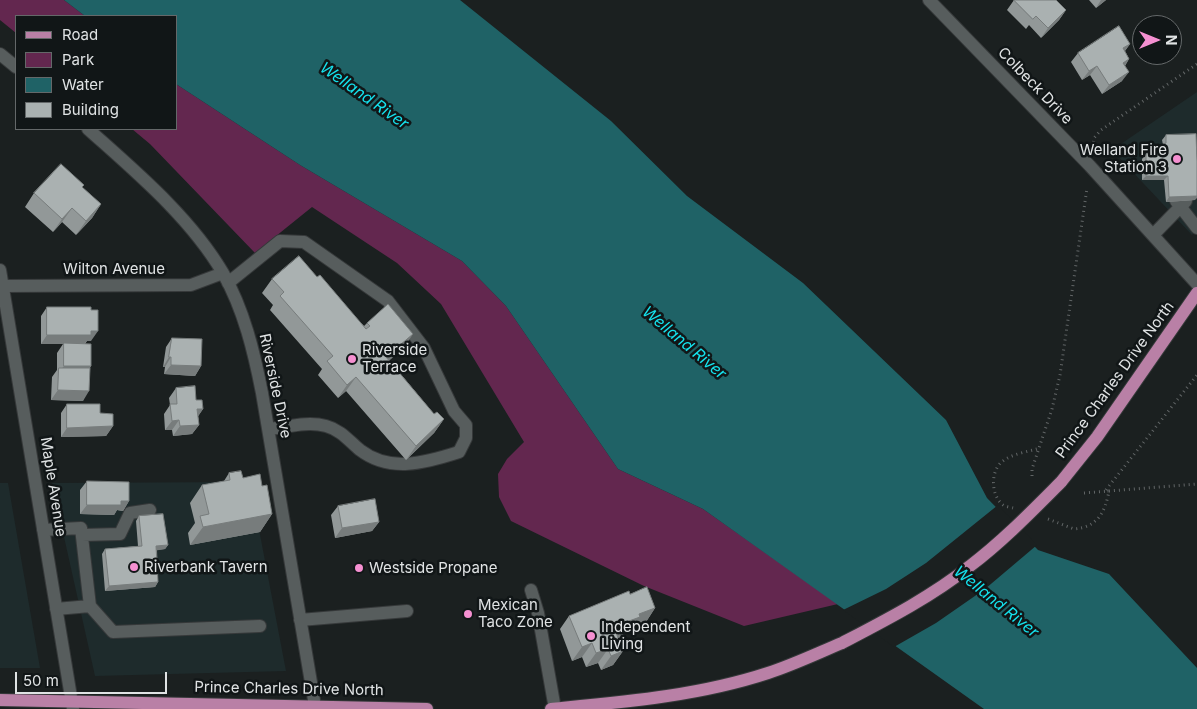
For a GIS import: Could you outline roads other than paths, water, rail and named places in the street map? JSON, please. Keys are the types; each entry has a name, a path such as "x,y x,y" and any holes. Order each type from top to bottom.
{"main road":[{"name":"Prince Charles Drive North","path":"551,709 658,698 768,673 842,643 901,612 971,566 1012,530 1061,482 1097,437 1197,293"},
{"path":"647,709 658,698"},
{"name":"Prince Charles Drive North","path":"0,700 72,704 427,709"}],"street":[{"name":"Colbeck Drive","path":"929,0 1090,166 1197,284"},
{"path":"0,54 15,66"},
{"name":"Riverside Drive","path":"89,130 186,222 225,278 241,314 255,355 315,706"},
{"path":"1153,235 1181,203 1197,228"},
{"name":"Wilton Avenue","path":"3,286 191,285 225,278 280,241 304,242 388,301 424,348 454,410 466,426 466,438 459,452 429,461 394,465 372,459 345,435 326,426 305,425 269,430"},
{"name":"Maple Avenue","path":"0,270 3,286 5,327 44,530 72,704"},
{"path":"82,535 120,534 130,512 150,510"},
{"path":"44,530 81,528 90,606 113,632 260,626"},
{"path":"532,590 538,613 555,709"},
{"path":"56,609 90,606"},
{"path":"300,620 407,611"}],"water":[{"name":"Welland River","path":"64,0 460,0 611,121 687,196 803,283 946,420 987,498 1038,550 1109,574 1197,668 1197,709 984,709 703,509 618,469 506,306 462,261 300,165 178,85 178,15 84,15"}],"place":[{"name":"Welland Fire Station 3","path":"1177,159"},
{"name":"Riverside Terrace","path":"352,359"},
{"name":"Riverbank Tavern","path":"134,567"},
{"name":"Westside Propane","path":"359,568"},
{"name":"Mexican Taco Zone","path":"468,614"},
{"name":"Independent Living","path":"591,636"}]}
